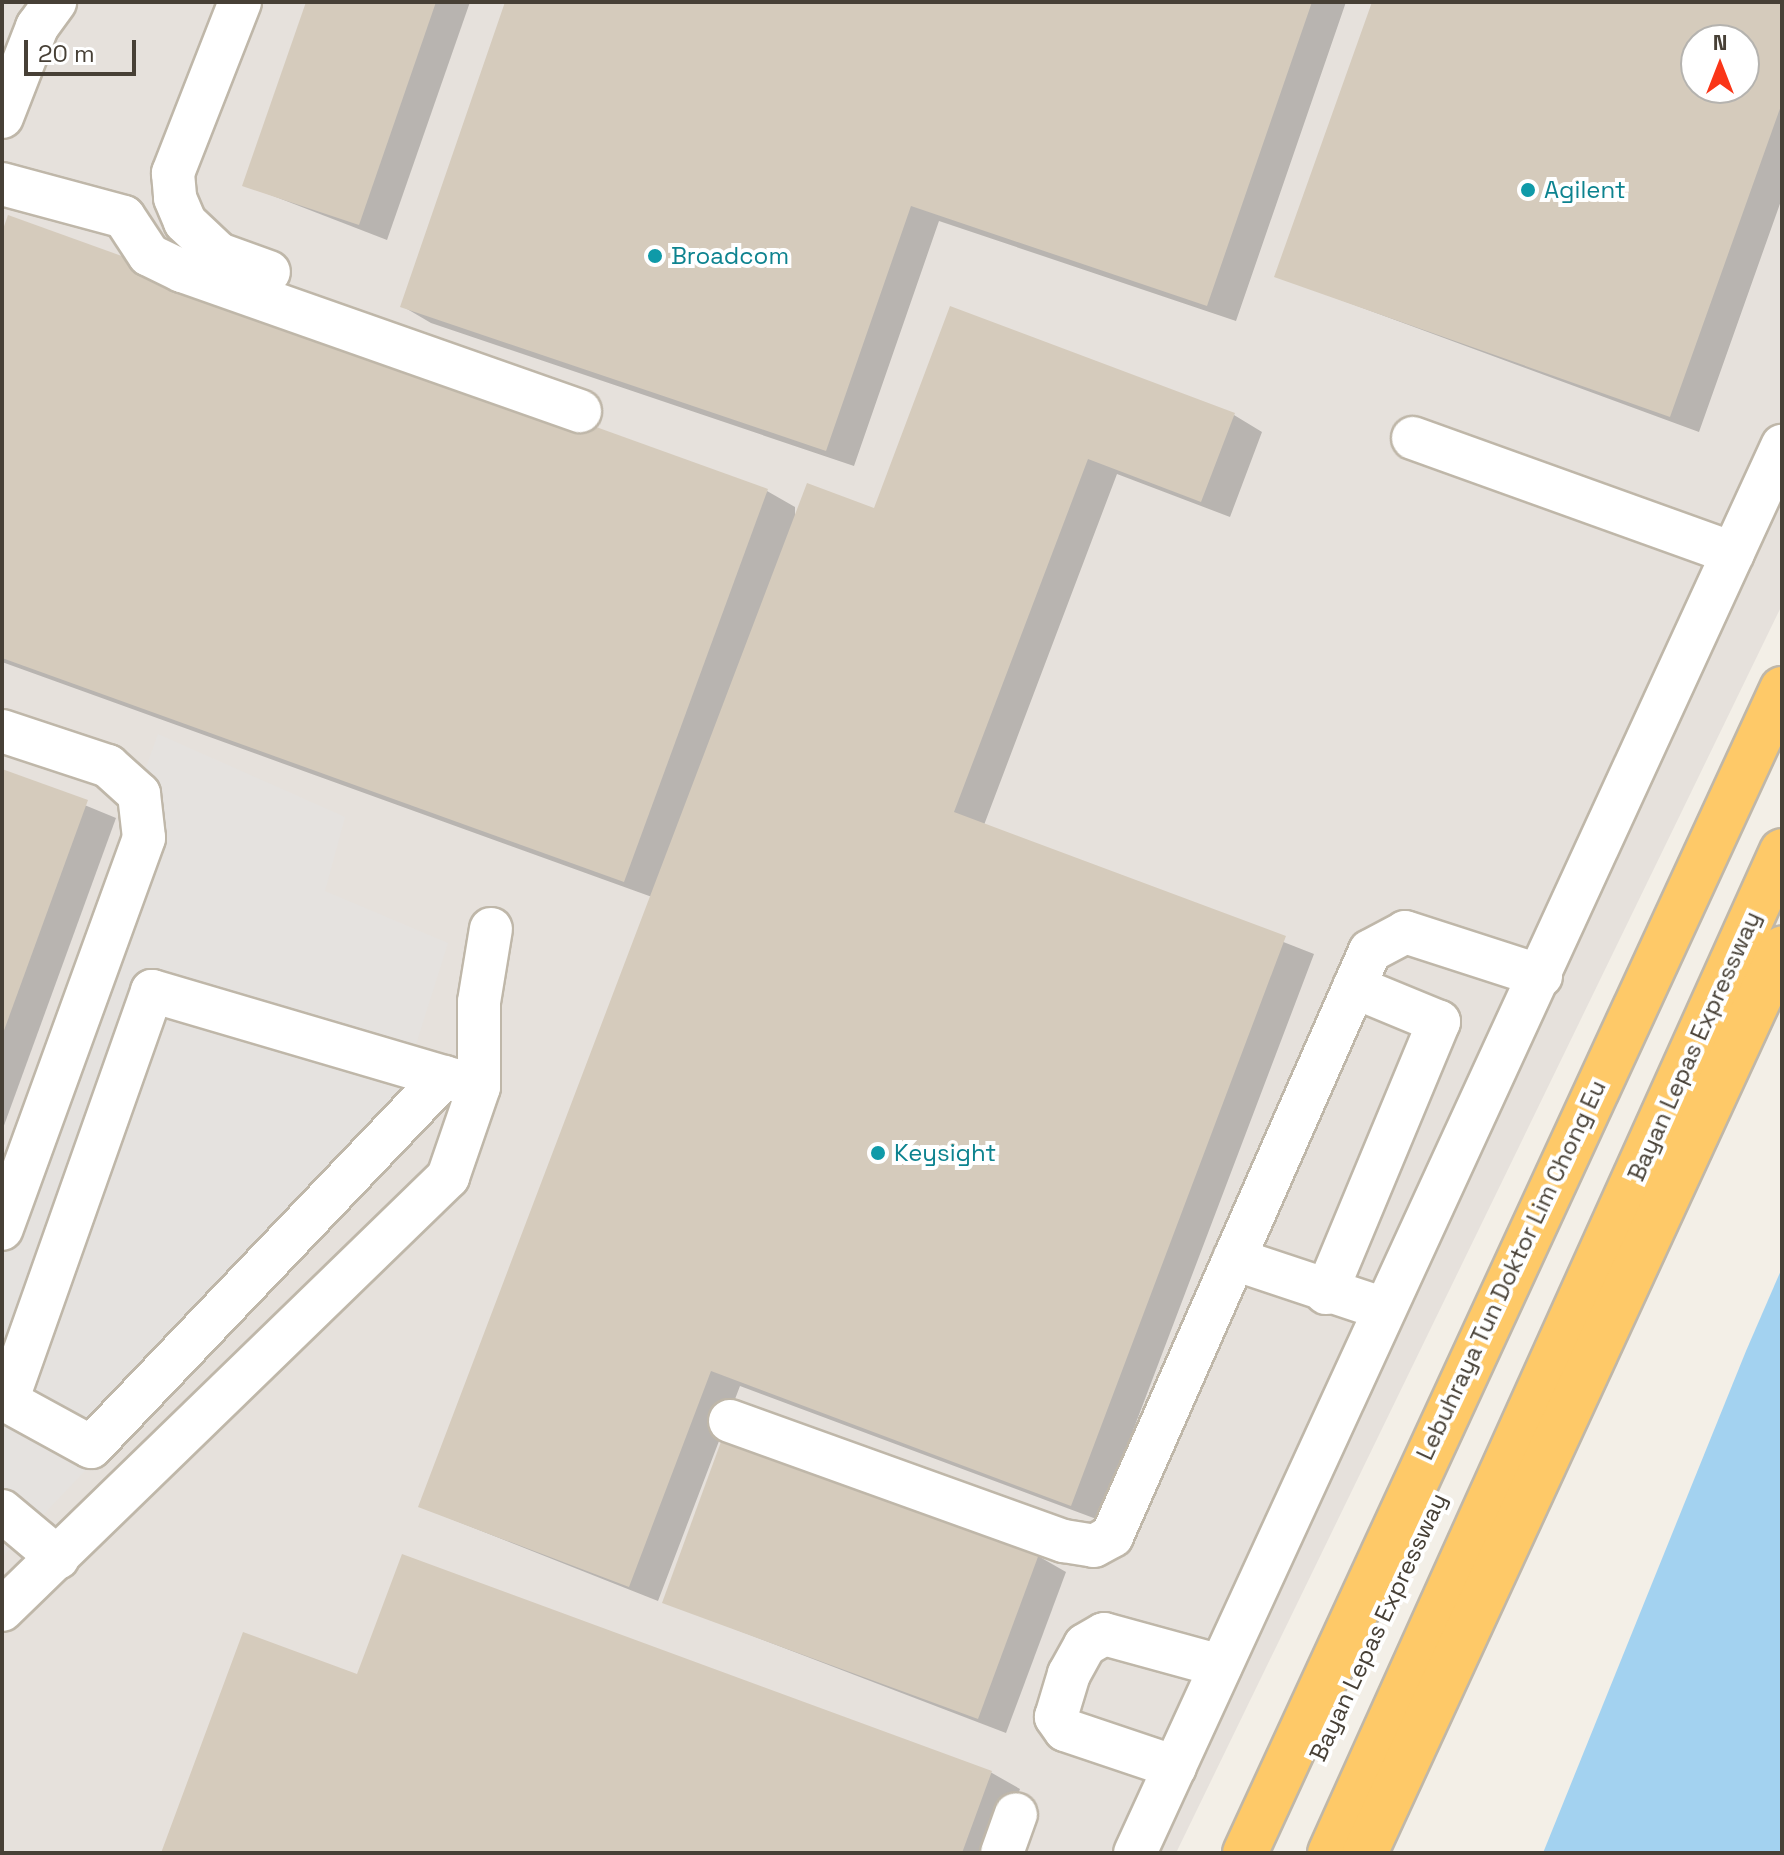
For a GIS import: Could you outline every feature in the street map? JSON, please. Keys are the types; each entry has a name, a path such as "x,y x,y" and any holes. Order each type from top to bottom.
{"highway":[{"name":"Lebuhraya Tun Doktor Lim Chong Eu","path":"1245,1853 1782,689"},
{"name":"Bayan Lepas Expressway","path":"1273,1853 1782,745"},
{"name":"Bayan Lepas Expressway","path":"1330,1853 1782,851"},
{"path":"1365,1853 1782,949"}],"street":[{"path":"2,117 37,27 55,2"},
{"path":"240,2 173,173 175,198 185,222 219,254 304,284"},
{"path":"2,184 124,217 149,255 182,271 580,411"},
{"path":"1413,438 1733,553"},
{"path":"1135,1853 1384,1309 1541,976 1782,446"},
{"path":"2,731 108,766 139,794 144,838 2,1229"},
{"path":"2,1610 448,1177 462,1082 491,929"},
{"path":"730,1421 1094,1546 1112,1536 1370,951 1405,932 1541,976"},
{"path":"1326,1293 1439,1022 1354,987"},
{"path":"152,991 462,1082 91,1447 7,1401 152,991"},
{"path":"1234,1259 1326,1293 1384,1309"},
{"path":"2,1511 58,1558"},
{"path":"1175,1767 1065,1730 1056,1717 1069,1674 1085,1645 1104,1634 1221,1666"},
{"path":"1002,1853 1016,1814"}],"shaded area":[{"path":"2,2 1782,2 1782,605 1176,1853 2,1853"},
{"path":"158,734 345,817 325,891 448,943 379,1162 2,1558 2,1165"}],"water":[{"path":"1782,1268 1782,1853 1543,1853 1746,1351"}],"building":[{"path":"306,2 436,2 359,225 242,186"},
{"name":"Broadcom","path":"505,2 1312,2 1207,306 911,206 826,451 400,307"},
{"name":"Agilent","path":"1372,2 1782,2 1782,103 1670,417 1274,277"},
{"path":"8,215 768,489 624,882 2,658 2,232"},
{"name":"Keysight","path":"950,306 1235,413 1201,502 1088,459 954,812 1286,936 1071,1506 711,1371 629,1587 418,1507 807,483 874,508"},
{"path":"2,769 88,800 2,1036"},
{"path":"722,1439 1039,1554 978,1719 662,1603"},
{"path":"402,1554 992,1771 962,1853 161,1853 243,1632 357,1674"}],"place":[{"name":"Agilent","path":"1528,190"},
{"name":"Broadcom","path":"655,256"},
{"name":"Keysight","path":"878,1153"}]}
